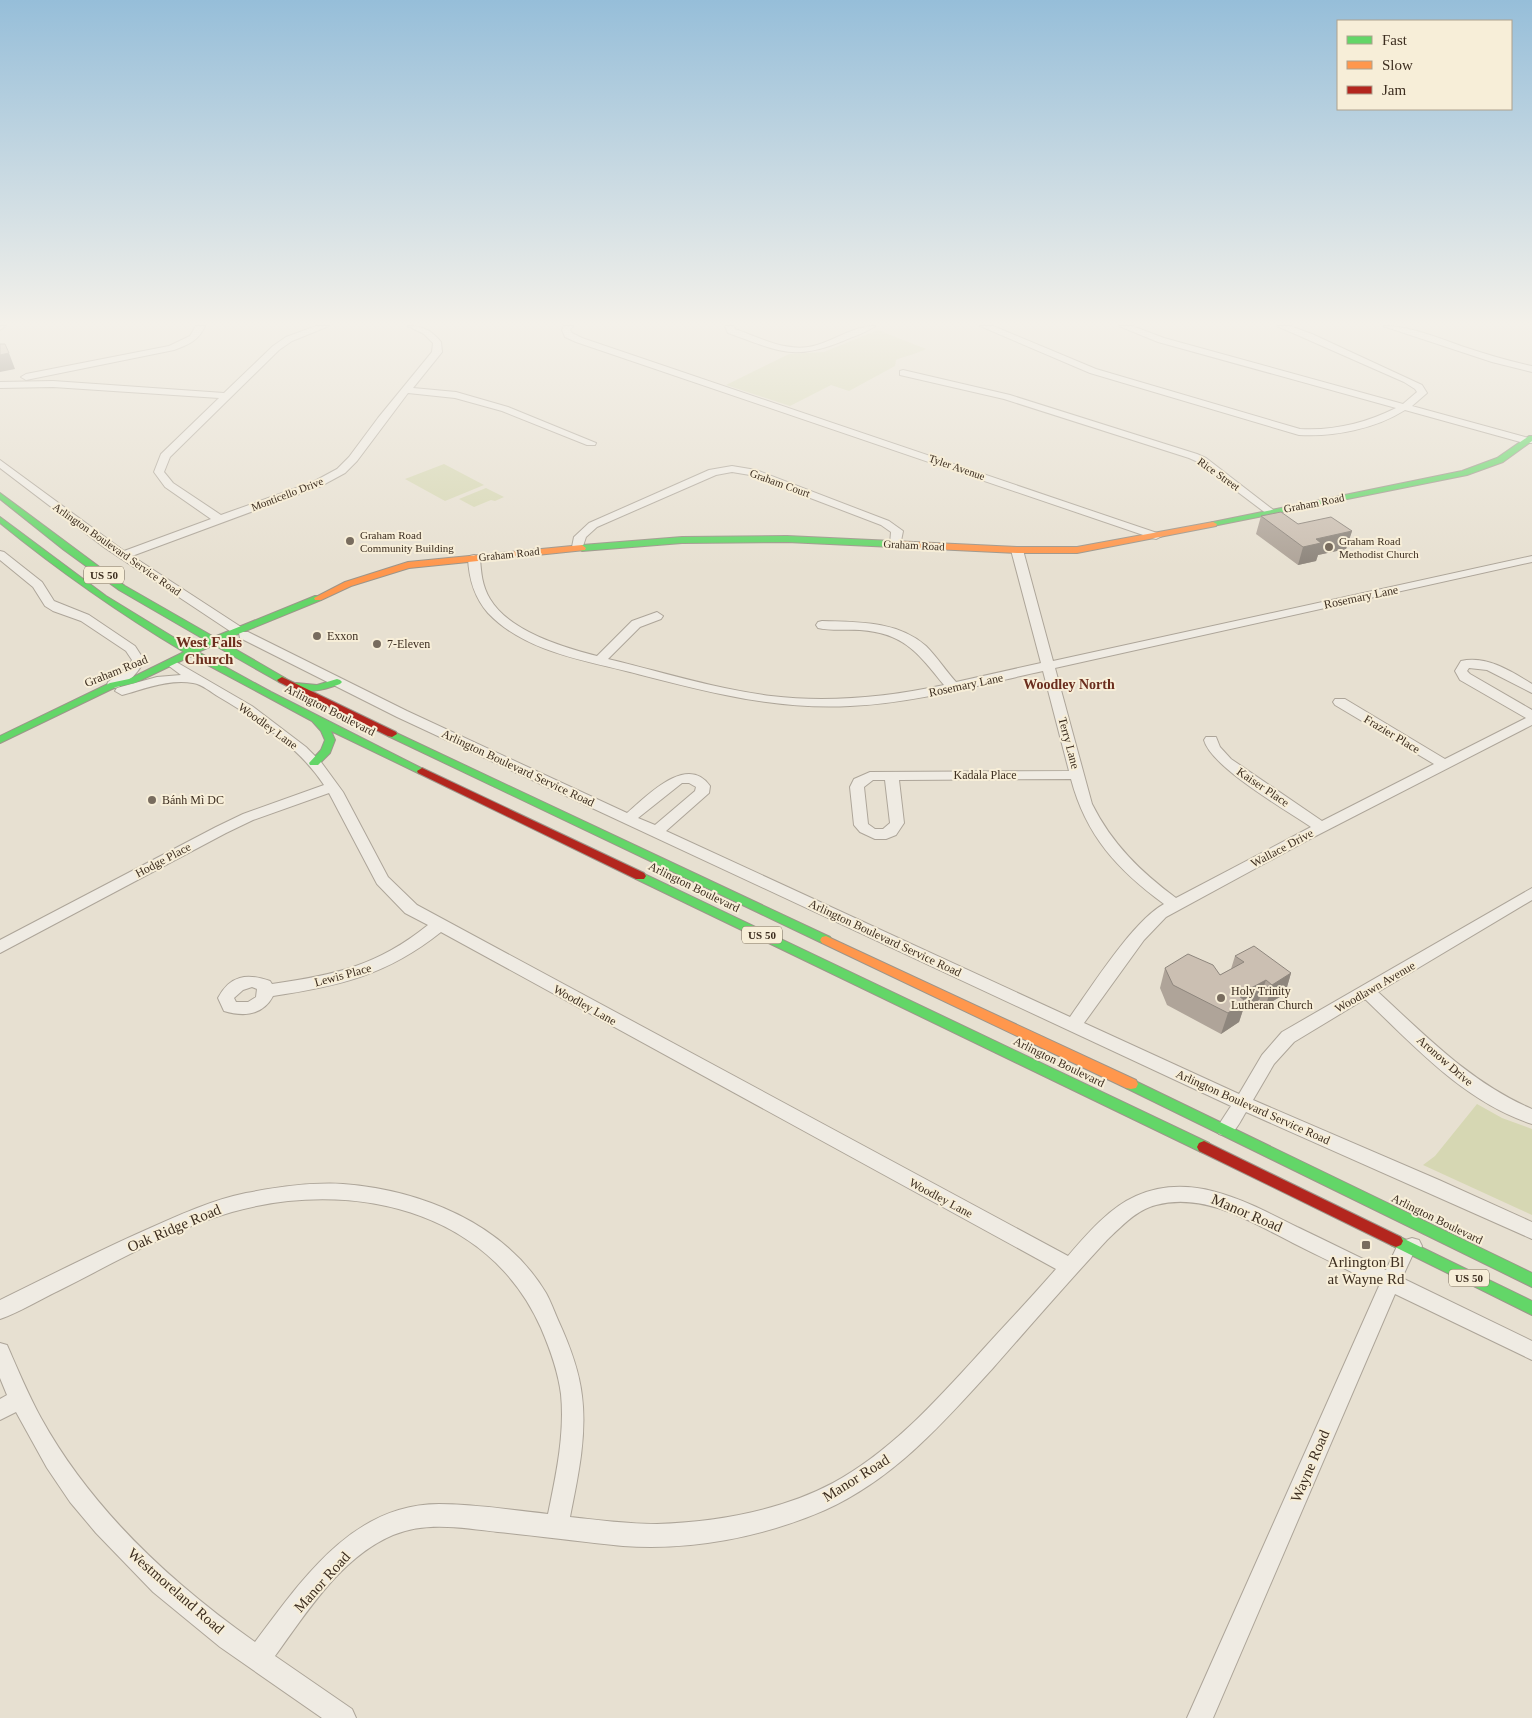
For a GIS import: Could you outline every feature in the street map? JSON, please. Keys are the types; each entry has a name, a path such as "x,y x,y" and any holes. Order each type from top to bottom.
{"main road":[{"name":"Graham Road","path":"0,740 215,642 348,584 390,569 431,562 645,542 743,538 1017,550 1077,550 1156,536 1482,468 1512,455 1530,439"},
{"name":"Arlington Boulevard","path":"0,495 66,548 122,588 268,673 1225,1129 1532,1280"},
{"name":"Arlington Boulevard","path":"0,519 89,588 192,653 315,718 492,806 1160,1126 1532,1308"},
{"path":"295,686 318,688 343,685 341,700 354,715"},
{"path":"0,750 117,688"},
{"path":"314,763 328,749 331,738 329,731 315,718"},
{"path":"1160,1126 1208,1136 1219,1134 1225,1129"}],"street":[{"path":"217,406 164,456 159,472 169,485 220,520"},
{"name":"Monticello Drive","path":"123,555 318,484 341,471 353,459 393,406"},
{"path":"495,406 591,443"},
{"name":"Tyler Avenue","path":"771,406 883,441 1156,536"},
{"name":"Rice Street","path":"1036,406 1202,460 1271,512"},
{"path":"1212,406 1299,432 1321,432 1370,423 1385,418 1405,407"},
{"path":"1402,406 1530,439"},
{"name":"Arlington Boulevard Service Road","path":"0,463 82,527 240,632 343,685 1073,1025 1243,1103 1432,1185 1532,1231"},
{"name":"Graham Court","path":"578,548 577,542 580,535 594,525 713,472 732,466 885,523 897,531 896,544"},
{"name":"Terry Lane","path":"1017,550 1092,820 1116,854 1136,875 1174,904"},
{"path":"0,554 38,585 49,603 57,608 85,618 131,649 138,660 135,668 117,688"},
{"name":"Rosemary Lane","path":"474,558 475,581 478,590 495,613 526,634 546,644 732,694 787,702 825,704 863,702 953,688 1532,559"},
{"path":"600,660 636,624 657,616"},
{"path":"822,625 884,629 905,637 921,649 953,688"},
{"name":"Woodley Lane","path":"171,663 280,732 314,763 348,811 383,881 396,897 411,909 1070,1267"},
{"path":"1532,689 1491,667 1480,664 1465,664 1460,671 1464,677 1532,716"},
{"path":"117,688 178,677 198,680"},
{"name":"Frazier Place","path":"1340,702 1445,766"},
{"name":"Wallace Drive","path":"1073,1025 1138,936 1160,913 1174,904 1532,720"},
{"name":"Kaiser Place","path":"1211,740 1213,748 1226,762 1322,828"},
{"name":"Kadala Place","path":"892,776 1078,775"},
{"path":"628,819 675,781 686,778 692,779 703,786 702,793 656,832"},
{"name":"Hodge Place","path":"0,947 248,816 332,787"},
{"name":"Woodlawn Avenue","path":"1225,1129 1243,1103 1266,1060 1276,1047 1288,1037 1532,893"},
{"name":"Lewis Place","path":"266,990 334,979 371,968 411,946 439,925"},
{"name":"Aronow Drive","path":"1367,992 1457,1074 1479,1091 1512,1110 1532,1117"},
{"name":"Oak Ridge Road","path":"0,1310 185,1220 246,1201 304,1192 350,1192 376,1194 421,1205 468,1227 493,1245 517,1268 538,1296 552,1322 566,1368 572,1401 572,1433 568,1475 557,1527"},
{"name":"Manor Road","path":"258,1658 340,1557 362,1539 388,1526 414,1518 438,1515 632,1535 682,1534 732,1528 776,1518 818,1502 860,1478 910,1442 942,1410 1070,1267 1125,1211 1141,1201 1160,1195 1192,1193 1206,1196 1238,1207 1391,1282"},
{"path":"1406,1248 1440,1236"},
{"name":"Wayne Road","path":"1200,1718 1406,1248"},
{"path":"1391,1282 1532,1352"},
{"name":"Westmoreland Road","path":"0,1352 9,1404 48,1450 101,1522 146,1569 186,1604 343,1718"}],"green space":[{"path":"444,464 484,485 445,501 405,479"},
{"path":"486,488 504,497 474,507 459,499"},
{"path":"1477,1104 1502,1118 1532,1129 1532,1215 1423,1165 1435,1156"}],"building":[{"path":"1281,512 1298,524 1331,517 1352,531 1316,539 1321,543 1303,547 1261,516"},
{"path":"1254,946 1291,973 1272,985 1266,980 1238,995 1245,1001 1228,1013 1173,985 1165,968 1188,954 1213,965 1220,975 1244,962 1235,956"}],"traffic: fast":[{"path":"1213,524 1464,473 1500,460 1532,438"},
{"path":"0,495 67,548 122,588 282,680"},
{"path":"0,519 88,587 155,631 267,694 422,771"},
{"path":"582,548 682,540 787,539 893,544"},
{"path":"0,740 113,685 132,681 232,632 318,598"},
{"path":"296,686 318,688 337,682"},
{"path":"314,763 326,751 330,740 326,730 315,718"},
{"path":"392,734 826,940"},
{"path":"640,876 1204,1147"},
{"path":"1131,1084 1532,1280"},
{"path":"1396,1241 1532,1308"}],"traffic: slow":[{"path":"893,544 1017,550 1077,550 1213,524"},
{"path":"318,598 348,584 408,565 582,548"},
{"path":"826,940 1131,1084"}],"traffic: jam":[{"path":"282,680 392,734"},
{"path":"422,771 640,876"},
{"path":"1204,1147 1396,1241"}],"place":[{"name":"Graham Road Community Building","path":"350,541"},
{"name":"Graham Road Methodist Church","path":"1329,547"},
{"name":"Exxon","path":"317,636"},
{"name":"7-Eleven","path":"377,644"},
{"name":"Bánh Mì DC","path":"152,800"},
{"name":"Holy Trinity Lutheran Church","path":"1221,998"},
{"name":"Arlington Bl at Wayne Rd","path":"1366,1245"}],"district":[{"name":"West Falls Church","path":"209,650"},
{"name":"Woodley North","path":"1069,684"}]}
